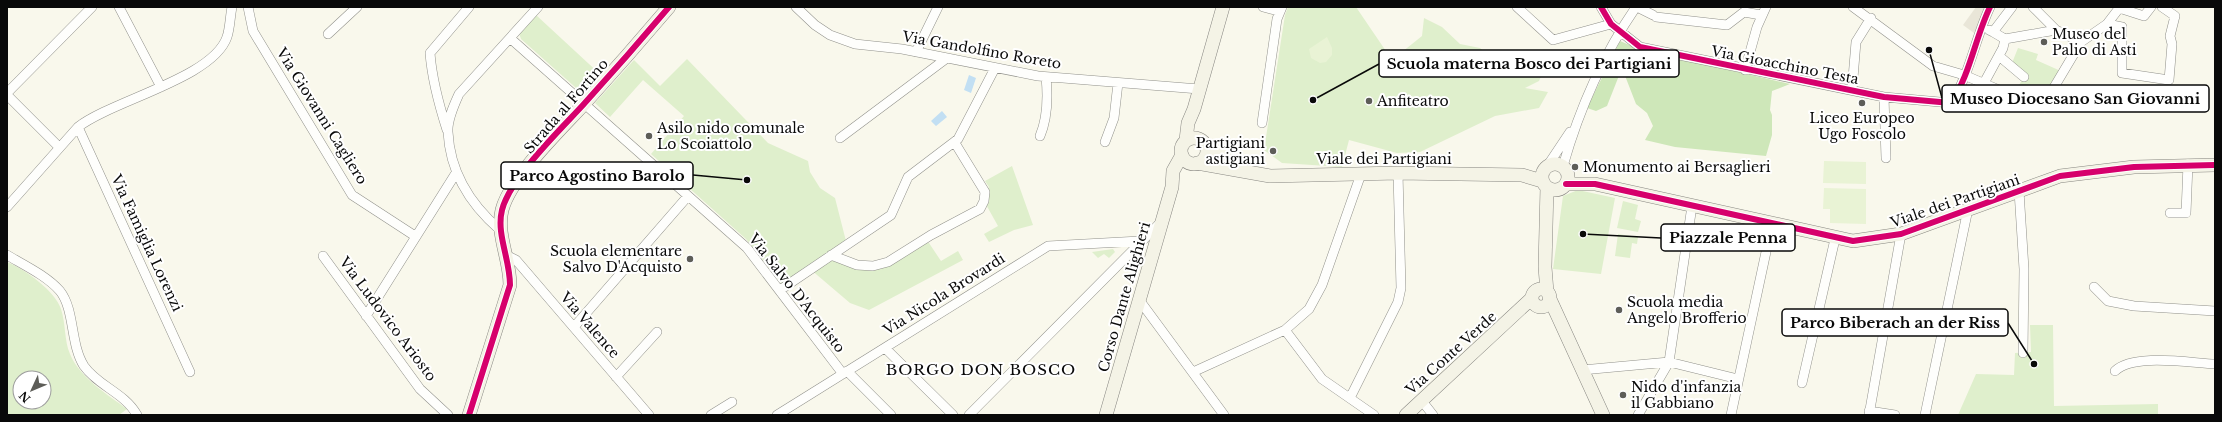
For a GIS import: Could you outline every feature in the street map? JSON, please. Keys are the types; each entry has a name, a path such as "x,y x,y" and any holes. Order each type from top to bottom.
{"street":[{"path":"59,147 7,94 92,7"},
{"path":"119,7 161,87"},
{"path":"7,207 59,147 78,127 91,117 161,87 216,55 227,38 232,7"},
{"name":"Via Giovanni Cagliero","path":"248,7 253,31 352,194 415,236"},
{"path":"328,34 357,7"},
{"path":"469,7 430,53 431,70 438,101 448,132 456,173 478,210 500,230"},
{"path":"448,132 452,110 459,94 538,7"},
{"name":"Strada al Fortino","path":"469,415 508,295 510,269 508,256 500,230 503,208 516,182 669,7"},
{"name":"Via Gandolfino Roreto","path":"796,7 815,25 830,35 855,44 916,52 1046,77 1199,89"},
{"path":"916,52 938,7"},
{"path":"1262,123 1280,9 1263,7"},
{"path":"1517,7 1553,40 1611,24"},
{"name":"Via Gioacchino Testa","path":"1601,7 1611,24 1640,47 1745,70 1884,97 1951,103 1960,90 1964,75"},
{"path":"1551,179 1575,124 1620,31 1636,7 1654,16 1727,25 1744,12 1764,11 1745,70"},
{"path":"1853,7 1871,18 1905,47 1933,66 1964,75 2034,104 2044,98 2053,89 2081,42 2107,24 2121,9"},
{"path":"1964,75 1980,27 1990,7"},
{"path":"1993,32 2012,7"},
{"path":"2033,7 2056,30 2081,42"},
{"path":"2121,9 2144,16 2151,7"},
{"path":"2121,9 2122,73 2169,80 2172,44 2170,36 2175,16 2162,7"},
{"path":"1220,8 1194,109 1196,140 1206,155 1190,160 1181,147 1196,140 1216,149 1246,172"},
{"path":"1852,90 1856,42 1871,18"},
{"path":"2107,24 2122,27"},
{"path":"1980,27 2005,39 2056,30"},
{"name":"Via Salvo D'Acquisto","path":"510,38 748,248 845,373 891,415"},
{"path":"1984,84 1999,56 2005,39"},
{"path":"1999,56 2024,77"},
{"path":"840,138 947,58"},
{"path":"780,290 891,215 908,177 955,143 995,68"},
{"path":"1040,136 1044,125 1047,108 1046,77"},
{"path":"1105,142 1114,118 1118,83"},
{"path":"1884,97 1886,158"},
{"path":"1565,168 1575,124"},
{"name":"Via Famiglia Lorenzi","path":"78,127 190,372"},
{"path":"830,255 857,265 873,266 888,262 931,235 980,208 984,202 985,192 955,143"},
{"name":"Viale dei Partigiani","path":"1190,160 1246,172 1290,176 1398,173 1522,175 1595,184 1835,238 1859,241 1901,234 2060,176 2134,167 2214,164"},
{"name":"Corso Dante Alighieri","path":"1106,415 1172,187 1190,160"},
{"path":"1551,179 1569,175 1565,168 1556,163 1551,179 1547,211 1545,267 1541,299 1561,321 1603,415"},
{"path":"2170,213 2186,212 2188,164"},
{"name":"Viale dei Partigiani","path":"1565,168 1595,184"},
{"path":"366,316 456,173"},
{"path":"1350,398 1398,302 1401,288 1398,173"},
{"path":"1193,372 1285,330 1309,309 1322,285 1361,174"},
{"path":"2019,191 2024,269 2023,353"},
{"path":"574,327 688,196"},
{"path":"1638,415 1669,362 1692,206"},
{"path":"1925,415 1968,209"},
{"path":"969,415 1163,220"},
{"path":"1731,415 1772,224"},
{"path":"1895,415 1869,413 1901,234"},
{"path":"1802,383 1835,238"},
{"name":"Via Nicola Brovardi","path":"777,415 1048,246 1140,242"},
{"path":"7,255 47,280 60,292 66,304 75,349 85,366 128,402 137,415"},
{"name":"Via Ludovico Ariosto","path":"323,256 420,389 448,415"},
{"name":"Via Valence","path":"508,256 516,260 649,415"},
{"path":"2094,287 2108,301 2134,306 2215,311"},
{"name":"Via Conte Verde","path":"1406,415 1518,314 1541,299"},
{"path":"1140,301 1224,415"},
{"path":"1285,330 1322,379 1374,415"},
{"path":"616,378 657,332"},
{"path":"885,348 953,415"},
{"path":"2115,371 2121,365 2140,361 2170,359 2182,363 2215,364"},
{"path":"1582,370 1669,362 1738,379"},
{"path":"1422,401 1433,415"},
{"path":"711,415 732,402"}],"green space":[{"path":"1288,7 1356,7 1392,60 1422,36 1424,18 1442,27 1460,44 1480,48 1511,75 1547,63 1539,81 1525,88 1548,92 1539,108 1495,116 1420,152 1397,153 1349,140 1342,167 1282,163 1264,150 1285,15"},
{"path":"536,15 602,76 584,95 521,39 519,33"},
{"path":"1327,37 1332,48 1332,55 1326,62 1320,63 1311,58 1309,49"},
{"path":"1620,41 1639,49 1790,84 1772,91 1770,110 1772,115 1772,135 1766,156 1675,147 1645,140 1653,126 1647,113 1636,104 1622,68 1607,106 1596,111 1587,108"},
{"path":"2018,48 2038,54 2036,60 2063,72 2045,95 2030,97 2016,90 2024,77 2012,63"},
{"path":"687,59 768,143 808,161 810,172 820,188 835,198 847,245 831,255 873,266 921,241 929,243 941,261 958,251 963,260 869,310 850,303 810,269 782,284 746,239 651,154 684,116 643,80 610,117 595,103 634,60 660,86"},
{"path":"1824,161 1866,162 1866,184 1823,183"},
{"path":"1012,166 1033,225 1014,230 989,242 984,234 998,226 984,201 985,192 989,187 985,181"},
{"path":"1824,188 1866,189 1866,224 1830,223 1830,209 1823,209"},
{"path":"1578,190 1615,198 1601,274 1553,269 1563,196"},
{"path":"1623,201 1638,205 1635,219 1641,221 1638,232 1617,228"},
{"path":"1618,234 1638,237 1637,244 1632,243 1630,258 1615,256"},
{"path":"1113,249 1115,252 1109,258 1104,254 1098,258 1092,252"},
{"path":"7,262 30,275 53,295 61,309 68,349 74,363 95,385 127,409 119,415 7,415"},
{"path":"2030,325 2053,325 2054,406 2158,404 2158,415 1958,415 1976,374 2014,375 2015,353 2031,352"}],"shaded area":[{"path":"1976,7 1986,7 1974,33 1963,25"}],"water":[{"path":"969,75 976,78 971,93 964,90"},
{"path":"942,111 947,117 936,126 931,121"}],"cycle path":[{"path":"469,415 510,285 501,228 502,210 507,197 525,169 605,81 669,7"},
{"path":"1601,7 1611,24 1640,47 1884,97 1951,103 1963,81 1990,7"},
{"path":"1566,184 1595,184 1853,241 1901,234 2060,176 2134,167 2215,165"}],"place":[{"name":"Museo del Palio di Asti","path":"2044,42"},
{"name":"Museo Diocesano San Giovanni","path":"1929,50"},
{"name":"Scuola materna Bosco dei Partigiani","path":"1313,100"},
{"name":"Anfiteatro","path":"1369,101"},
{"name":"Liceo Europeo Ugo Foscolo","path":"1862,103"},
{"name":"Asilo nido comunale Lo Scoiattolo","path":"649,136"},
{"name":"Partigiani astigiani","path":"1273,151"},
{"name":"Monumento ai Bersaglieri","path":"1575,167"},
{"name":"Parco Agostino Barolo","path":"747,180"},
{"name":"Piazzale Penna","path":"1583,234"},
{"name":"Scuola elementare Salvo D'Acquisto","path":"690,259"},
{"name":"Scuola media Angelo Brofferio","path":"1619,310"},
{"name":"Parco Biberach an der Riss","path":"2034,364"},
{"name":"Nido d'infanzia il Gabbiano","path":"1623,395"}],"district":[{"name":"BORGO DON BOSCO","path":"981,369"}]}
